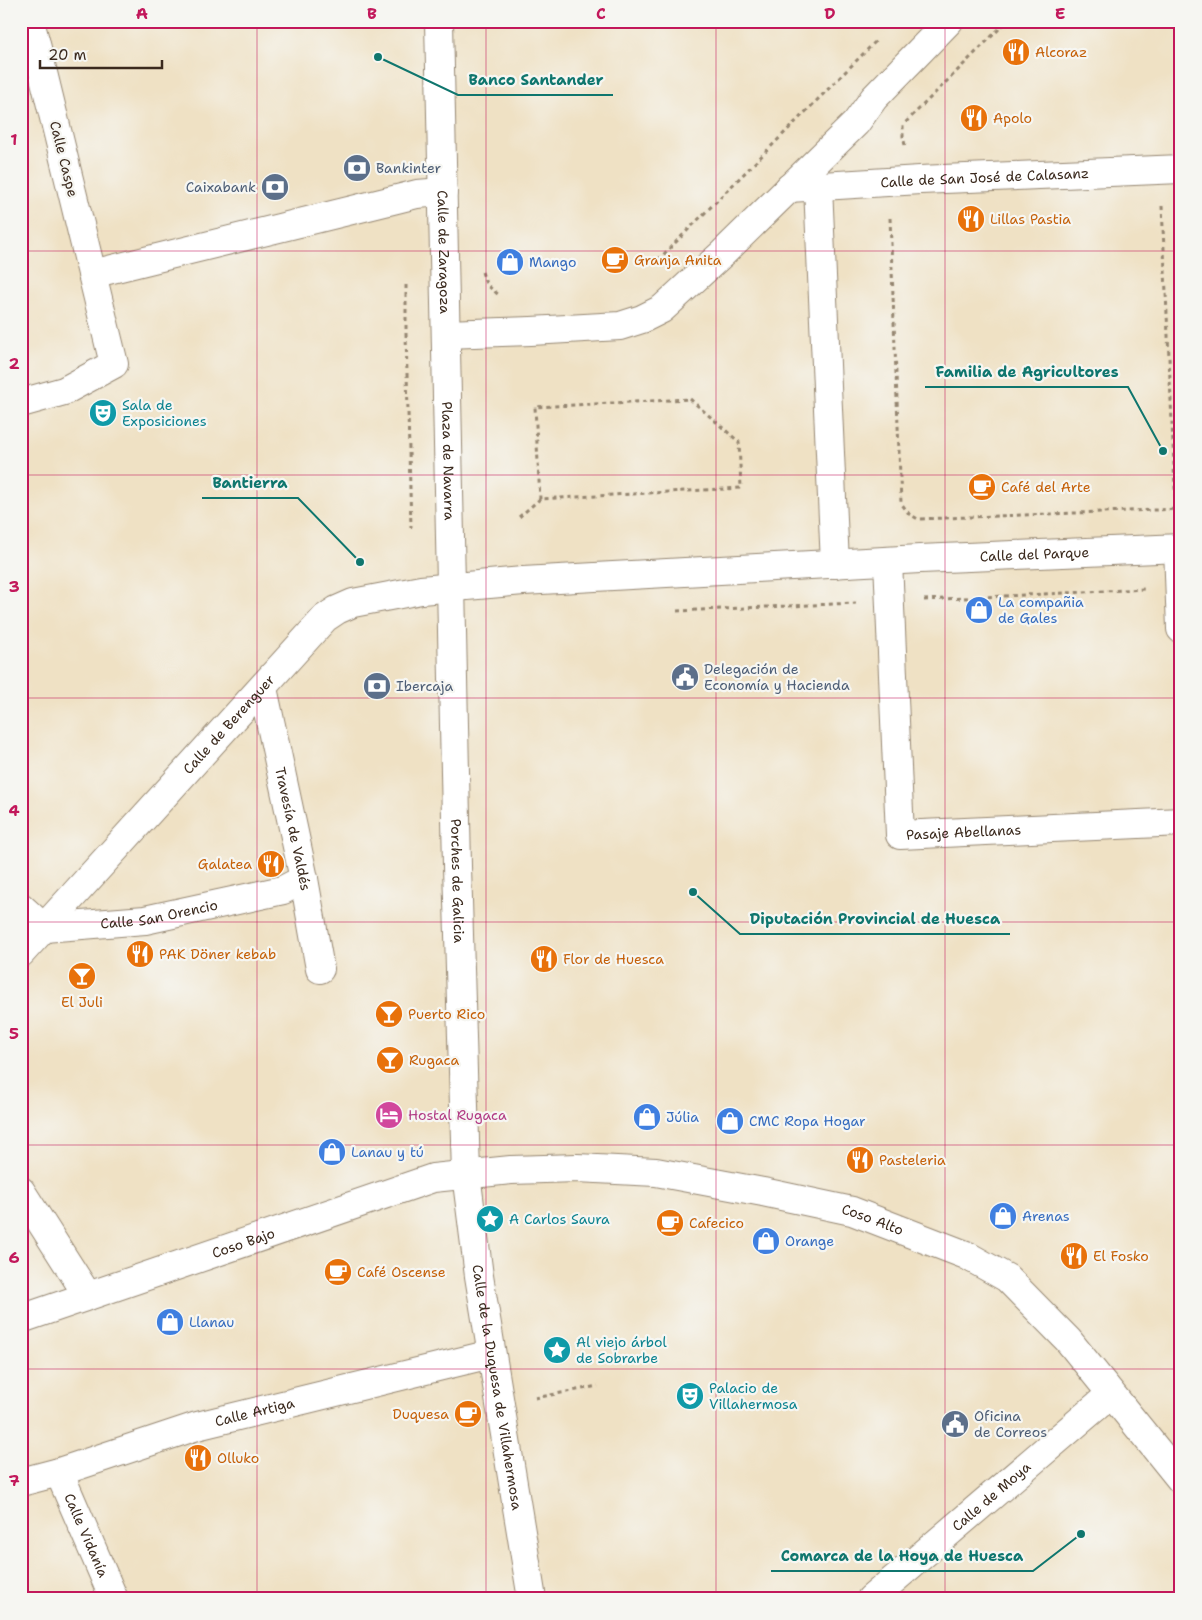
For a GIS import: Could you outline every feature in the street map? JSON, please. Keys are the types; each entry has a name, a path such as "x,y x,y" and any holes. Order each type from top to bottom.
{"street":[{"name":"Calle de Zaragoza","path":"439,21 446,334"},
{"path":"446,334 620,326 642,319 662,309 680,294 856,123 874,98 950,21"},
{"name":"Calle Caspe","path":"21,403 64,391 114,364 29,37"},
{"name":"Calle de San José de Calasanz","path":"789,188 920,180 1181,169"},
{"path":"818,187 834,564"},
{"path":"92,274 417,194 443,192"},
{"name":"Plaza de Navarra","path":"446,334 451,588"},
{"path":"1179,548 1181,629"},
{"name":"Calle del Parque","path":"834,564 1179,548"},
{"name":"Pasaje Abellanas","path":"888,560 900,835 1181,822"},
{"name":"Calle de Berenguer","path":"44,928 326,618 353,602 414,591 533,580 834,564"},
{"name":"Porches de Galicia","path":"451,588 466,1174"},
{"name":"Travesía de Valdés","path":"263,688 304,879 320,969"},
{"name":"Calle San Orencio","path":"44,928 145,920 283,890 304,879"},
{"path":"21,907 44,928 21,953"},
{"name":"Coso Alto","path":"466,1174 511,1170 577,1168 656,1172 852,1211 966,1255 1007,1278 1068,1340 1181,1480"},
{"name":"Coso Bajo","path":"21,1320 433,1178 466,1174"},
{"name":"Calle de la Duquesa de Villahermosa","path":"466,1174 471,1221 491,1354 532,1599"},
{"path":"21,1191 88,1296"},
{"name":"Calle Artiga","path":"21,1482 59,1472 197,1426 491,1354"},
{"name":"Calle de Moya","path":"871,1599 1111,1394"},
{"name":"Calle Vidanía","path":"59,1472 114,1599"}],"path":[{"path":"908,150 902,137 903,125 1007,21"},
{"path":"656,263 877,40"},
{"path":"1161,198 1176,509"},
{"path":"890,210 901,503 905,511 918,518 1181,509"},
{"path":"482,265 482,273 486,284 505,298"},
{"path":"519,517 540,499 741,488 738,442 690,398 535,407 540,499"},
{"path":"500,1405 598,1386"}],"place":[{"name":"Alcoraz","path":"1016,52"},
{"name":"Banco Santander","path":"378,57"},
{"name":"Apolo","path":"974,118"},
{"name":"Bankinter","path":"357,168"},
{"name":"Caixabank","path":"275,187"},
{"name":"Lillas Pastia","path":"971,219"},
{"name":"Granja Anita","path":"615,260"},
{"name":"Mango","path":"510,262"},
{"name":"Sala de Exposiciones","path":"103,413"},
{"name":"Familia de Agricultores","path":"1163,451"},
{"name":"Café del Arte","path":"982,487"},
{"name":"Bantierra","path":"360,562"},
{"name":"La compañia de Gales","path":"979,610"},
{"name":"Delegación de Economía y Hacienda","path":"685,677"},
{"name":"Ibercaja","path":"377,686"},
{"name":"Galatea","path":"271,864"},
{"name":"Diputación Provincial de Huesca","path":"693,892"},
{"name":"PAK Döner kebab","path":"140,954"},
{"name":"Flor de Huesca","path":"544,959"},
{"name":"El Juli","path":"82,976"},
{"name":"Puerto Rico","path":"389,1014"},
{"name":"Rugaca","path":"390,1060"},
{"name":"Hostal Rugaca","path":"389,1115"},
{"name":"Júlia","path":"647,1117"},
{"name":"CMC Ropa Hogar","path":"730,1121"},
{"name":"Lanau y tú","path":"332,1152"},
{"name":"Pasteleria","path":"860,1160"},
{"name":"Arenas","path":"1003,1216"},
{"name":"A Carlos Saura","path":"490,1219"},
{"name":"Cafecico","path":"670,1223"},
{"name":"Orange","path":"766,1241"},
{"name":"El Fosko","path":"1074,1256"},
{"name":"Café Oscense","path":"338,1272"},
{"name":"Llanau","path":"170,1322"},
{"name":"Al viejo árbol de Sobrarbe","path":"557,1350"},
{"name":"Palacio de Villahermosa","path":"690,1396"},
{"name":"Duquesa","path":"468,1414"},
{"name":"Oficina de Correos","path":"955,1424"},
{"name":"Olluko","path":"198,1458"},
{"name":"Comarca de la Hoya de Huesca","path":"1081,1534"}]}
